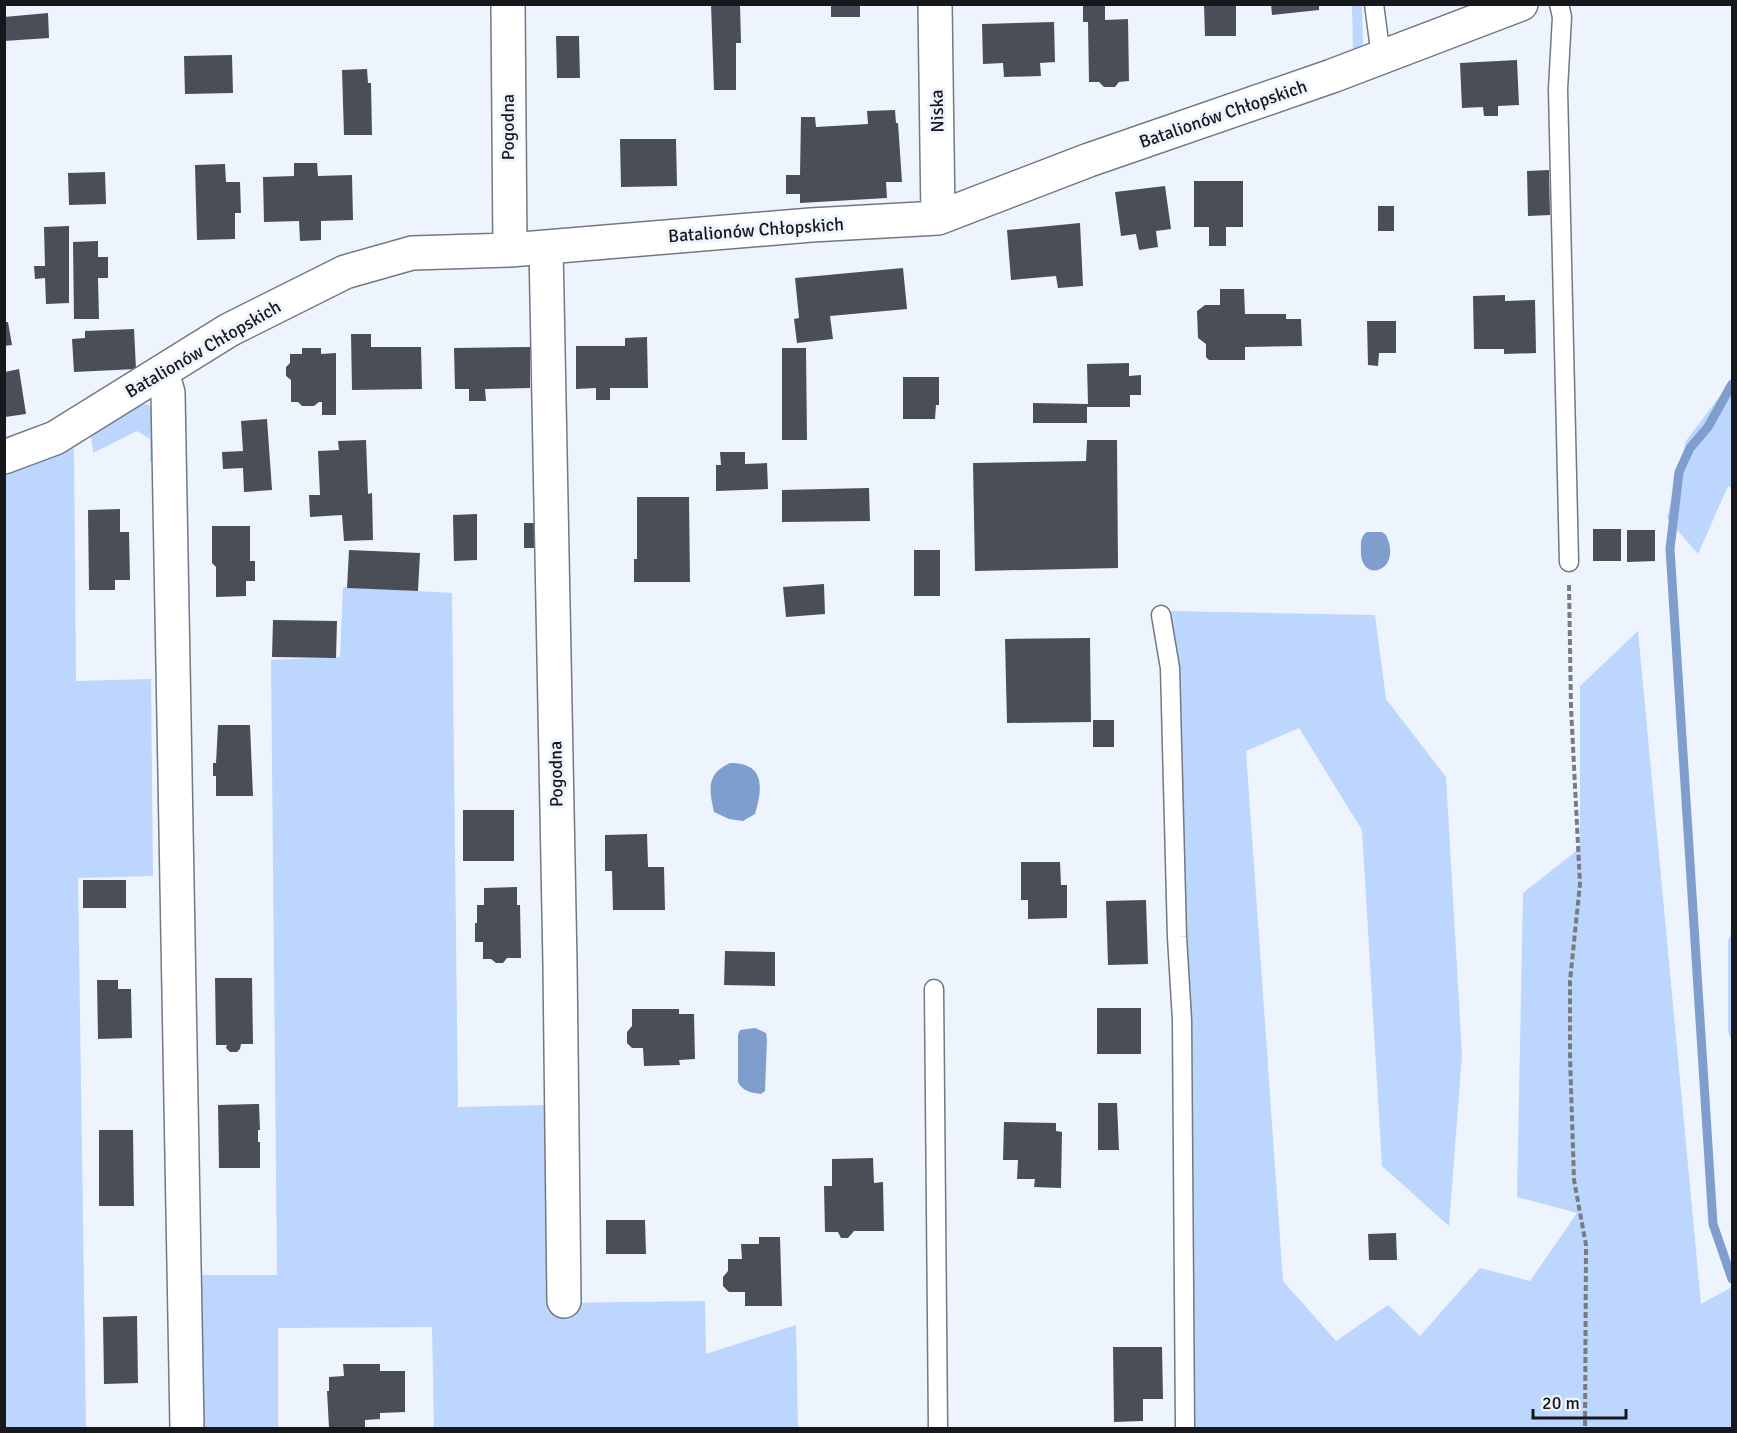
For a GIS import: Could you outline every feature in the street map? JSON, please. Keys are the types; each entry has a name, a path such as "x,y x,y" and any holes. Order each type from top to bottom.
{"street":[{"name":"Pogodna","path":"508,4 510,250"},
{"name":"Niska","path":"935,4 938,218"},
{"name":"Batalionów Chłopskich","path":"4,457 55,438 229,330 345,272 412,253 510,250 811,225 938,218 1089,160 1381,57 1521,4"},
{"name":"Pogodna","path":"546,247 560,952 564,1301"},
{"path":"162,372 168,393 187,1428"}],"lane":[{"path":"1374,4 1381,57"},
{"path":"1559,4 1562,17 1558,89 1569,562"},
{"path":"1161,615 1170,668 1177,937 1182,1020 1185,1428"},
{"path":"934,989 938,1428"}],"path":[{"path":"1569,562 1571,707 1580,884 1570,981 1570,1056 1574,1180 1586,1245 1585,1428"}],"shaded area":[{"path":"1352,5 1362,5 1363,50 1353,55"},
{"path":"1732,380 1732,488 1728,486 1698,554 1667,518 1686,441"},
{"path":"147,404 152,408 157,460 150,462 150,439 137,431 93,453 91,435 129,408"},
{"path":"74,448 76,681 151,679 153,876 78,878 86,1428 5,1428 5,474"},
{"path":"1367,532 1382,532 1386,535 1390,548 1389,558 1385,566 1379,570 1366,567 1362,560 1361,541"},
{"path":"343,587 452,593 458,1107 549,1105 551,1303 705,1301 706,1354 796,1325 798,1428 434,1428 432,1327 278,1328 278,1428 199,1428 197,1275 277,1275 271,660 340,657"},
{"path":"1169,611 1375,615 1386,699 1446,777 1462,1055 1449,1226 1382,1166 1362,830 1299,728 1246,751 1283,1281 1336,1341 1388,1305 1420,1336 1480,1268 1530,1281 1577,1213 1517,1197 1523,893 1580,848 1580,686 1638,631 1701,1304 1732,1287 1732,1428 1189,1428"},
{"path":"730,763 750,767 759,778 759,795 755,814 743,821 729,819 714,812 711,783 717,772"},
{"path":"1732,932 1732,1041 1728,1032 1728,940"},
{"path":"755,1028 766,1033 767,1039 765,1091 761,1094 745,1089 738,1082 738,1035 740,1030"}],"building":[{"path":"711,4 740,4 741,43 736,43 736,90 714,90"},
{"path":"831,4 860,4 860,17 831,17"},
{"path":"1083,4 1105,4 1105,20 1128,19 1129,81 1119,82 1115,87 1104,87 1099,82 1089,82 1088,22 1083,22"},
{"path":"1204,4 1236,4 1236,36 1205,36"},
{"path":"1271,4 1319,4 1319,10 1272,15"},
{"path":"48,13 49,38 4,41 4,17"},
{"path":"1054,22 1055,62 1040,63 1041,76 1004,77 1003,63 983,64 982,24"},
{"path":"556,36 579,36 580,78 557,78"},
{"path":"232,55 233,93 185,94 184,56"},
{"path":"1517,60 1519,105 1498,106 1498,116 1484,116 1483,107 1462,108 1460,63"},
{"path":"367,69 368,83 371,83 372,135 344,135 342,70"},
{"path":"895,110 902,182 886,182 887,198 800,203 800,194 786,194 786,175 800,175 801,117 815,117 816,127 868,124 867,111"},
{"path":"620,139 676,139 677,186 621,187"},
{"path":"294,163 317,163 318,176 352,175 353,220 321,221 321,240 300,241 299,221 264,222 263,177 294,176"},
{"path":"225,164 226,182 240,182 241,213 235,213 235,239 197,240 195,165"},
{"path":"1549,170 1550,215 1528,216 1527,171"},
{"path":"105,172 106,204 69,205 68,173"},
{"path":"1194,181 1243,181 1243,227 1226,227 1226,246 1209,246 1209,227 1194,227"},
{"path":"1165,186 1171,229 1156,231 1158,247 1139,250 1136,234 1121,236 1115,192"},
{"path":"1378,206 1394,206 1394,231 1378,231"},
{"path":"1080,223 1083,286 1058,288 1056,276 1011,280 1007,230"},
{"path":"69,226 69,303 46,304 45,278 35,279 34,266 45,266 44,227"},
{"path":"98,241 98,257 108,257 108,278 98,278 99,319 74,319 73,242"},
{"path":"903,268 907,309 830,316 833,339 797,343 794,319 799,318 795,278"},
{"path":"1220,289 1244,289 1245,314 1286,314 1286,319 1301,319 1302,346 1245,347 1245,360 1209,360 1206,357 1206,344 1198,338 1197,311 1205,305 1220,305"},
{"path":"1505,295 1505,301 1535,300 1536,353 1504,354 1504,349 1474,349 1473,296"},
{"path":"1367,321 1396,321 1396,353 1379,353 1378,366 1368,365"},
{"path":"4,322 8,322 12,345 4,346"},
{"path":"134,329 136,369 74,372 72,339 85,338 85,331"},
{"path":"351,334 371,334 371,347 421,347 422,389 352,390"},
{"path":"647,337 648,388 610,388 610,400 596,400 596,388 576,389 576,346 625,346 625,338"},
{"path":"530,347 530,388 485,389 486,401 469,401 469,389 455,389 454,348"},
{"path":"302,348 321,348 321,354 336,353 336,415 322,415 322,402 314,406 302,406 298,402 291,402 291,380 286,376 286,367 290,363 290,354 302,354"},
{"path":"782,348 806,348 807,440 782,440"},
{"path":"1129,363 1129,376 1141,375 1141,395 1130,395 1130,407 1087,407 1087,423 1033,423 1033,403 1088,404 1087,364"},
{"path":"19,369 26,414 5,417 5,372"},
{"path":"903,377 939,377 939,405 936,405 935,419 903,419"},
{"path":"267,419 272,490 244,492 243,468 223,469 222,452 243,451 241,421"},
{"path":"366,440 368,494 372,493 373,540 344,541 342,515 310,517 309,495 320,495 318,451 339,450 338,441"},
{"path":"1087,440 1117,440 1118,568 975,571 973,463 1086,461"},
{"path":"720,452 745,452 745,464 767,463 768,489 716,491 716,465 721,465"},
{"path":"869,488 870,521 782,522 782,490"},
{"path":"637,497 689,497 690,582 634,582 634,559 637,559"},
{"path":"120,509 120,532 129,532 130,580 115,580 115,590 89,590 88,510"},
{"path":"477,514 477,560 454,561 453,515"},
{"path":"524,523 539,523 539,548 524,548"},
{"path":"212,526 250,526 250,561 255,561 255,581 246,581 246,596 216,597 216,567 212,563"},
{"path":"1593,529 1621,529 1621,561 1593,561"},
{"path":"1627,530 1655,530 1655,561 1627,562"},
{"path":"349,550 420,553 418,591 347,588"},
{"path":"914,550 940,550 940,596 914,596"},
{"path":"824,584 825,614 786,617 783,587"},
{"path":"273,620 337,621 336,658 272,657"},
{"path":"1090,638 1091,722 1007,723 1005,639"},
{"path":"1093,720 1114,720 1114,747 1093,747"},
{"path":"218,725 250,725 253,796 216,796 216,776 213,776 213,763 216,763"},
{"path":"463,810 514,810 514,861 463,861"},
{"path":"647,834 648,867 664,867 665,910 613,910 612,871 605,871 605,835"},
{"path":"1021,862 1060,862 1061,885 1067,885 1067,918 1028,919 1028,900 1021,900"},
{"path":"83,880 126,880 126,908 83,908"},
{"path":"517,887 517,905 520,905 521,958 507,958 503,963 483,959 483,942 475,942 475,923 477,923 477,905 484,905 484,888"},
{"path":"1146,900 1148,964 1108,965 1106,901"},
{"path":"725,951 775,952 775,986 724,985"},
{"path":"215,978 252,978 253,1044 241,1044 237,1052 230,1052 226,1048 227,1045 216,1045"},
{"path":"97,980 118,980 118,989 131,989 132,1038 98,1039"},
{"path":"1097,1008 1141,1008 1141,1054 1097,1054"},
{"path":"632,1009 679,1009 679,1014 694,1014 695,1059 679,1060 680,1065 644,1066 643,1048 632,1048 627,1043 627,1032 632,1026"},
{"path":"1098,1103 1117,1103 1119,1150 1098,1150"},
{"path":"259,1104 260,1168 219,1168 218,1105"},
{"path":"1004,1122 1056,1123 1056,1131 1062,1132 1061,1188 1034,1187 1035,1179 1017,1179 1018,1160 1003,1160"},
{"path":"99,1130 133,1130 134,1206 99,1206"},
{"path":"873,1158 874,1183 883,1182 884,1231 854,1231 848,1238 841,1238 838,1232 825,1232 824,1186 832,1186 832,1159"},
{"path":"606,1220 645,1220 646,1254 606,1254"},
{"path":"1396,1233 1397,1260 1369,1260 1368,1234"},
{"path":"759,1237 780,1237 782,1306 745,1306 745,1292 729,1292 723,1286 723,1277 728,1271 728,1259 742,1259 741,1244 759,1244"},
{"path":"137,1316 138,1383 104,1384 103,1317"},
{"path":"1113,1347 1162,1347 1163,1399 1143,1399 1143,1421 1114,1422"},
{"path":"343,1364 380,1364 380,1371 405,1371 405,1412 380,1413 380,1419 365,1420 365,1427 329,1428 327,1391 329,1391 329,1377 344,1376"}],"waterway":[{"path":"1732,384 1708,427 1690,448 1679,472 1670,549 1713,1224 1732,1279"}]}
